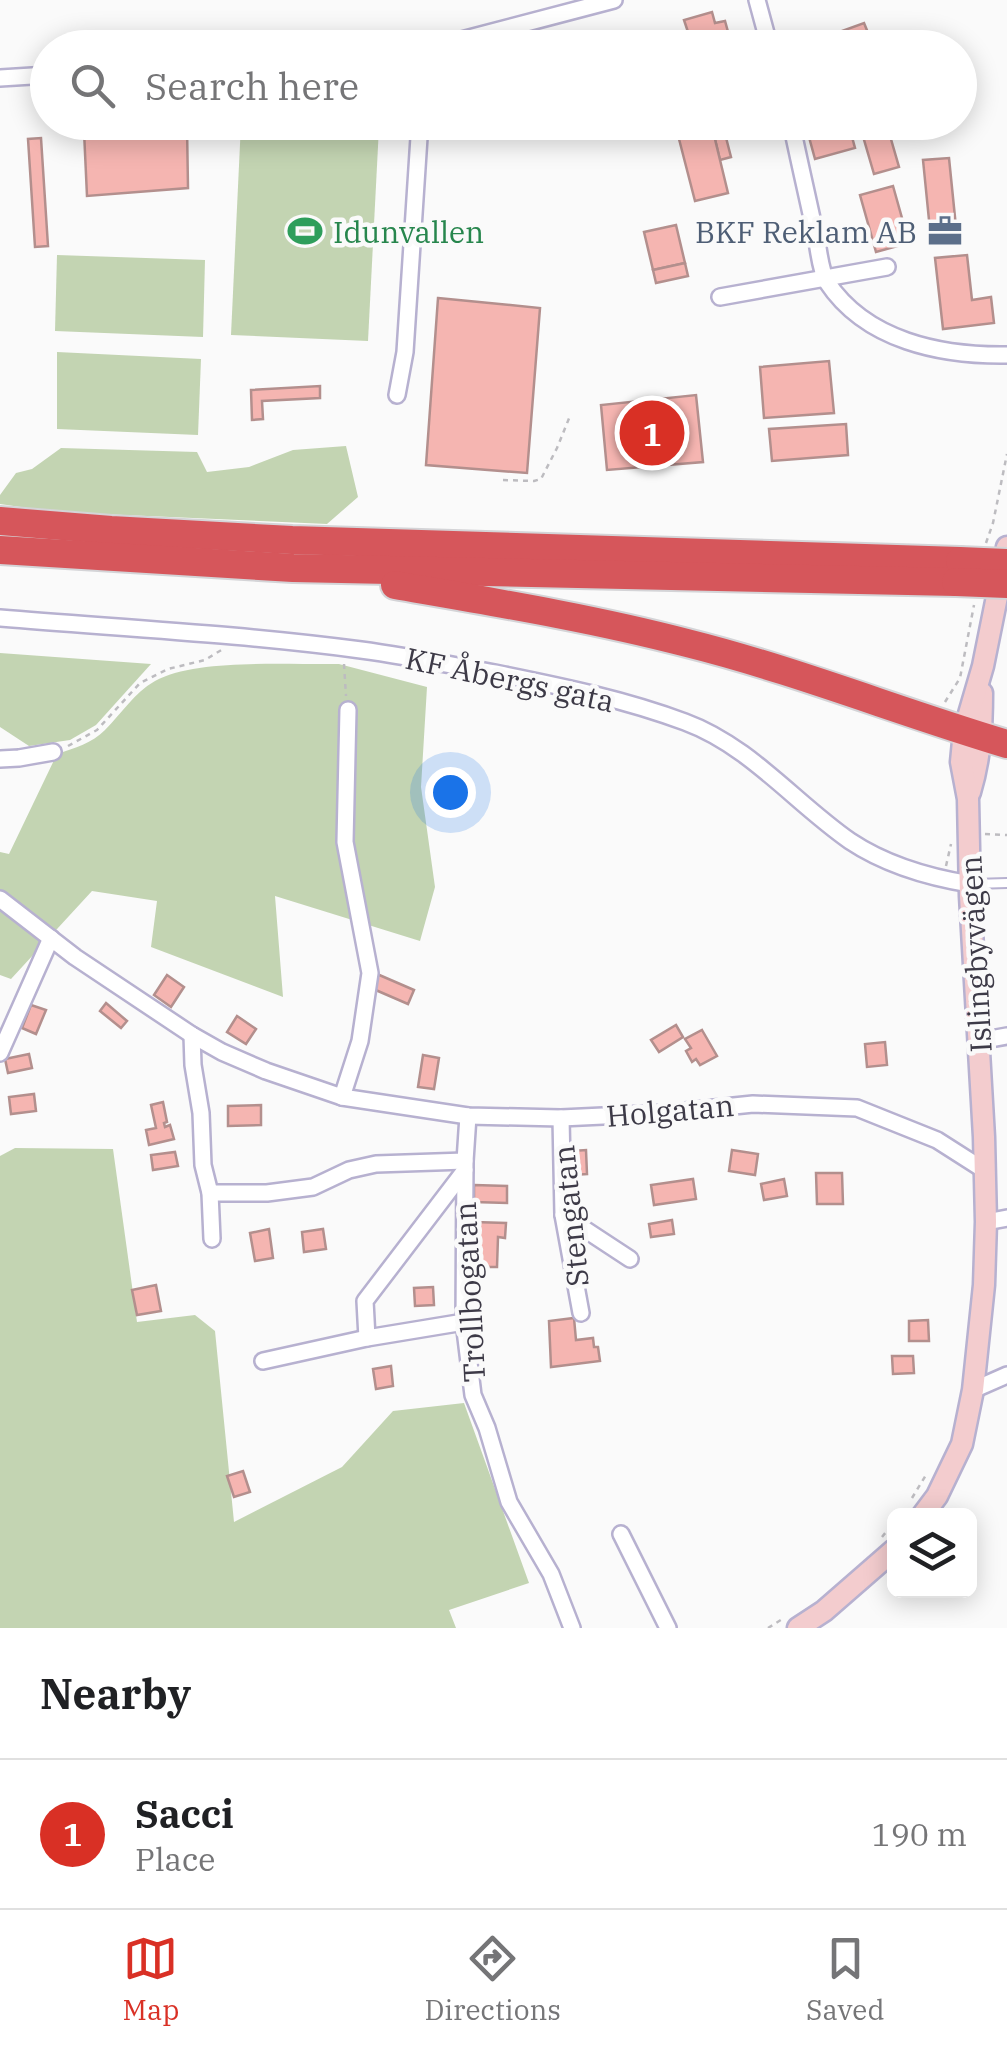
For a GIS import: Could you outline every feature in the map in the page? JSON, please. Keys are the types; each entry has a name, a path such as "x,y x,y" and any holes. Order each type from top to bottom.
{"highway":[{"path":"0,521 292,540 977,566 1007,584"},
{"path":"0,550 293,568 977,566"},
{"path":"293,568 580,617 690,643 973,733"}],"street":[{"path":"502,30 614,0"},
{"path":"757,0 765,30"},
{"path":"0,78 30,76"},
{"path":"397,395 405,352 419,140"},
{"path":"794,140 825,279 854,311 893,336 934,350 1007,355"},
{"path":"720,296 887,267"},
{"name":"Islingbyvägen","path":"919,1508 937,1496 962,1444 997,1220 984,1170 968,799 978,765 973,733 982,666 1007,547"},
{"name":"KF Åbergs gata","path":"0,618 361,650 554,685 633,704 712,734 878,858 943,880 970,884"},
{"path":"342,1097 360,1041 370,973 345,842 348,710"},
{"path":"0,759 53,752"},
{"name":"Holgatan","path":"0,900 192,1035 266,1071 342,1097 468,1116 560,1118 753,1104 857,1108 937,1140 984,1170"},
{"path":"0,1053 51,938"},
{"path":"192,1035 212,1238"},
{"path":"979,1042 1007,1036"},
{"name":"Trollbogatan","path":"468,1116 464,1322 473,1395 487,1428 508,1502 551,1574 572,1628"},
{"name":"Stengatan","path":"560,1118 563,1215 581,1313"},
{"path":"210,1194 314,1186 350,1170 376,1164 465,1165"},
{"path":"367,1338 364,1301 465,1165"},
{"path":"563,1215 630,1259"},
{"path":"263,1361 464,1322"},
{"path":"972,1390 1007,1375"},
{"path":"621,1534 668,1628"},
{"path":"798,1628 824,1611 887,1556"}],"lane":[{"path":"970,884 1007,883"}],"path":[{"path":"503,480 541,479 570,416"},
{"path":"977,566 1007,454"},
{"path":"973,733 944,704 960,678 974,606"},
{"path":"53,752 97,730 140,683 168,669 205,660 232,644 217,642"},
{"path":"344,657 348,710"},
{"path":"943,880 954,832"},
{"path":"916,1508 926,1477"}],"green space":[{"name":"Idunvallen","path":"240,140 378,140 368,341 231,335"},
{"path":"57,255 205,260 203,337 55,331"},
{"path":"57,352 201,359 198,435 57,429"},
{"path":"346,446 358,497 327,524 55,512 0,504 0,495 16,473 32,469 61,448 197,452 207,472 249,467 293,450"},
{"path":"0,653 151,664 96,725 70,740 29,746 0,727"},
{"path":"244,664 339,664 427,687 421,787 435,887 420,941 275,896 283,997 151,947 157,901 92,891 11,979 0,975 0,852 9,854 57,754 95,738 141,691 173,674"},
{"path":"15,1148 113,1149 137,1322 195,1315 215,1331 234,1522 342,1467 393,1411 464,1403 529,1583 449,1610 456,1628 0,1628 0,1156"}],"building":[{"path":"712,12 715,23 725,21 728,30 687,30 684,20"},
{"path":"864,23 867,30 845,30"},
{"path":"28,139 41,140 48,246 35,247"},
{"path":"84,140 187,140 188,188 87,196"},
{"path":"679,140 715,140 728,193 695,201"},
{"path":"715,140 727,140 731,157 720,160"},
{"path":"810,140 853,140 855,148 815,159"},
{"path":"864,140 891,140 899,167 874,174"},
{"path":"949,158 957,237 931,240 923,160"},
{"path":"893,186 909,243 876,252 860,195"},
{"path":"676,225 685,263 653,270 644,232"},
{"path":"967,255 972,300 991,297 994,323 943,329 935,258"},
{"path":"685,263 688,276 656,283 653,270"},
{"path":"438,298 540,308 527,473 426,465"},
{"path":"829,361 834,413 764,418 760,367"},
{"path":"320,386 320,398 262,401 263,419 252,420 251,390"},
{"path":"696,395 703,462 607,470 601,405"},
{"path":"846,424 848,455 772,461 769,429"},
{"path":"377,974 414,990 408,1004 371,988"},
{"path":"167,975 184,987 171,1007 154,995"},
{"path":"106,1003 127,1021 121,1028 100,1011"},
{"path":"31,1005 46,1010 36,1034 22,1028"},
{"path":"237,1016 256,1029 246,1044 227,1032"},
{"path":"676,1025 683,1037 659,1052 651,1040"},
{"path":"702,1030 717,1056 700,1065 696,1059 692,1062 686,1051 691,1048 685,1039"},
{"path":"885,1042 887,1065 867,1067 865,1044"},
{"path":"29,1054 32,1068 8,1073 5,1059"},
{"path":"423,1055 439,1058 434,1089 418,1087"},
{"path":"34,1094 36,1111 11,1114 9,1097"},
{"path":"163,1102 165,1127 170,1125 174,1139 149,1145 146,1130 156,1128 151,1105"},
{"path":"261,1105 261,1125 228,1126 228,1106"},
{"path":"586,1150 587,1174 573,1175 573,1151"},
{"path":"732,1150 758,1154 755,1175 729,1171"},
{"path":"175,1152 178,1166 153,1170 151,1155"},
{"path":"816,1173 842,1173 843,1204 817,1204"},
{"path":"693,1179 696,1199 654,1205 651,1185"},
{"path":"784,1179 787,1196 764,1200 761,1184"},
{"path":"474,1185 507,1186 507,1203 474,1202"},
{"path":"672,1220 674,1234 651,1237 649,1224"},
{"path":"474,1222 506,1223 505,1238 498,1237 497,1267 475,1267"},
{"path":"269,1229 273,1258 255,1261 250,1233"},
{"path":"323,1229 326,1249 304,1252 302,1232"},
{"path":"156,1285 161,1311 137,1315 132,1290"},
{"path":"433,1287 434,1305 415,1306 414,1288"},
{"path":"574,1318 576,1340 593,1338 600,1361 551,1367 549,1321"},
{"path":"928,1320 929,1341 909,1341 909,1321"},
{"path":"892,1356 913,1356 914,1373 893,1374"},
{"path":"391,1366 393,1386 376,1389 373,1369"},
{"path":"243,1471 250,1492 234,1497 227,1476"}],"place":[{"name":"Idunvallen","path":"305,231"},
{"name":"BKF Reklam AB","path":"945,231"},
{"name":"Sacci","path":"652,433"}]}
